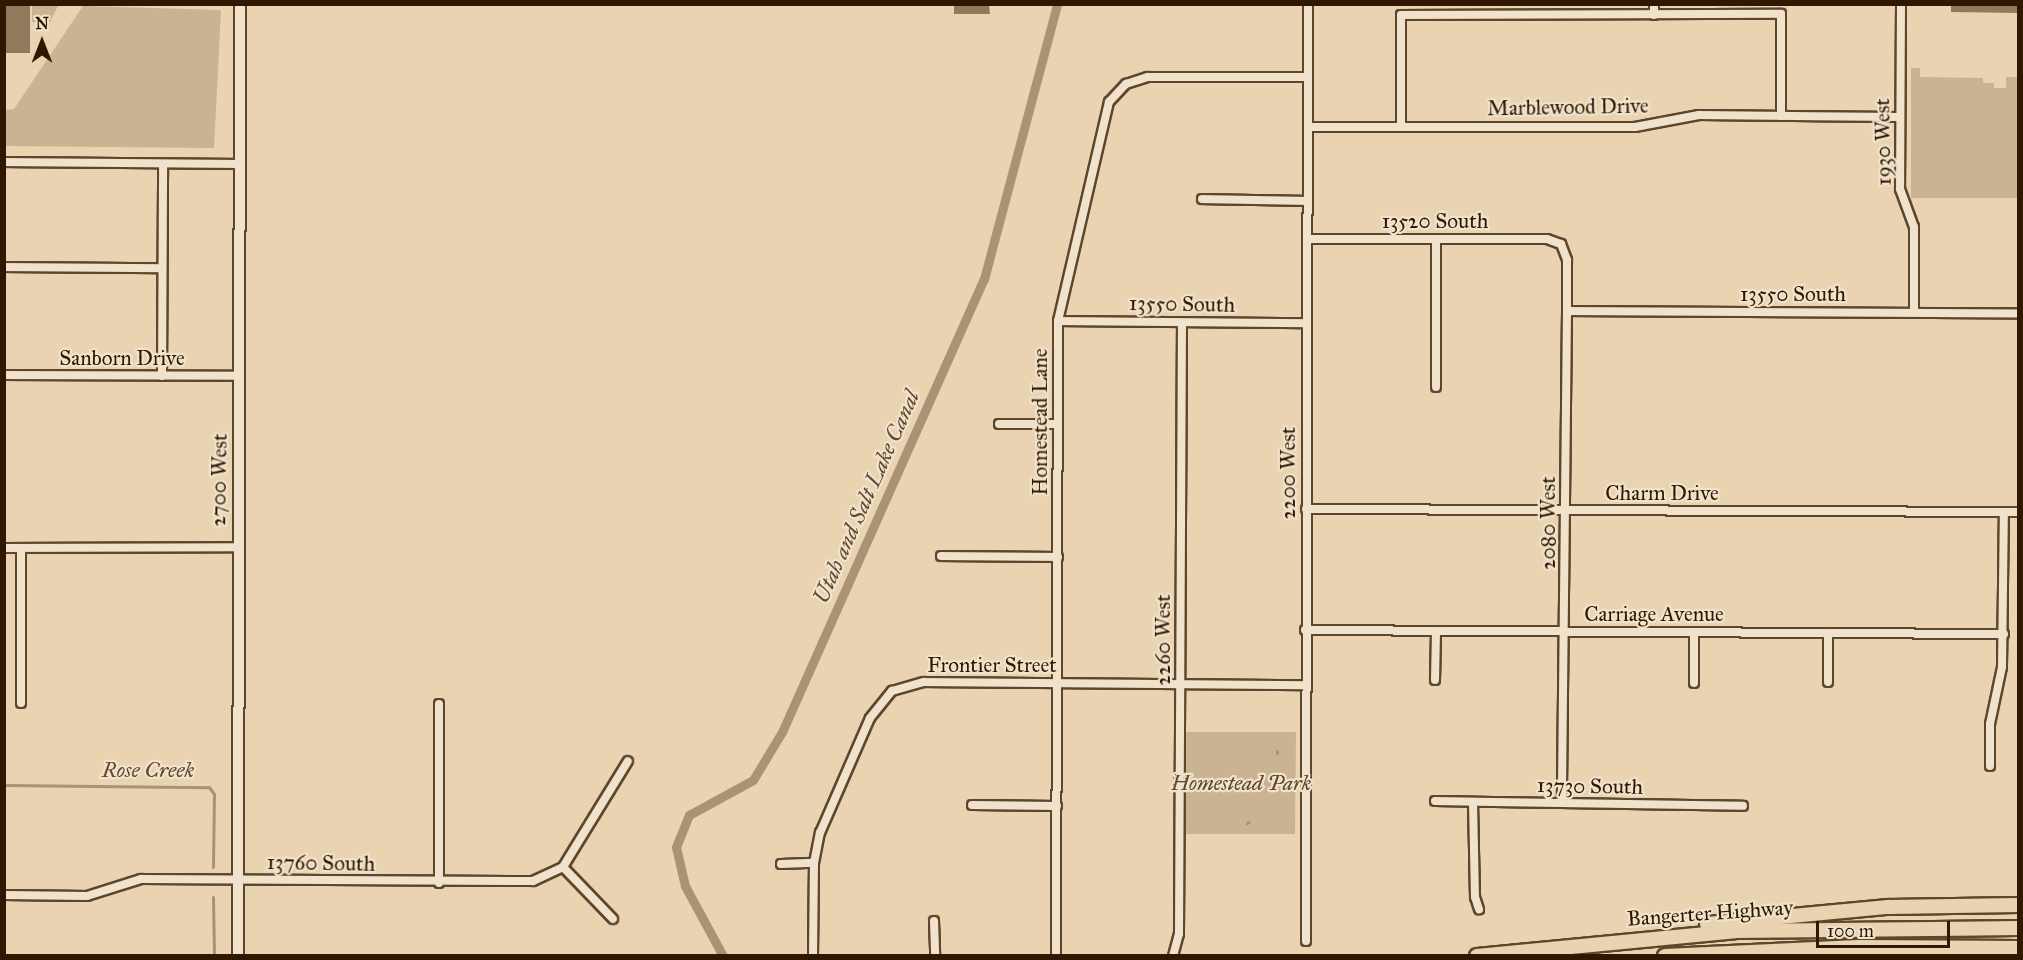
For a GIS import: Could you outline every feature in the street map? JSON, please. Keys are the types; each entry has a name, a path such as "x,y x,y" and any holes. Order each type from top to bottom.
{"highway":[{"path":"1622,939 1717,923 1852,910 2019,905"},
{"name":"Bangerter Highway","path":"1476,956 1622,939 1833,927 2019,928"},
{"name":"Bangerter Highway","path":"1667,955 1848,948 2019,948"},
{"path":"1667,955 1723,956"}],"main road":[{"name":"2700 West","path":"238,956 240,4"}],"street":[{"name":"2200 West","path":"1306,941 1308,4"},
{"path":"1654,4 1654,15"},
{"name":"1930 West","path":"1901,4 1900,189 1914,227 1914,312"},
{"path":"1401,127 1401,15 1781,14 1781,116"},
{"name":"Homestead Lane","path":"1056,956 1058,321 1109,102 1126,84 1148,77 1308,77"},
{"name":"Marblewood Drive","path":"1308,127 1635,127 1698,115 1900,117"},
{"path":"4,162 238,164"},
{"path":"162,376 163,164"},
{"path":"1202,199 1307,201"},
{"name":"13520 South","path":"1307,239 1547,238 1561,244"},
{"path":"1436,239 1436,387"},
{"name":"2080 West","path":"1561,244 1567,260 1563,803"},
{"path":"4,267 162,268"},
{"name":"13550 South","path":"1567,311 2019,313"},
{"name":"13550 South","path":"1058,321 1306,323"},
{"name":"2260 West","path":"1173,956 1179,934 1182,322"},
{"name":"Sanborn Drive","path":"4,375 240,376"},
{"path":"999,424 1058,424"},
{"name":"Charm Drive","path":"1306,509 2019,512"},
{"path":"1990,766 1990,724 2004,634 2004,512"},
{"path":"4,548 238,547"},
{"path":"21,548 21,703"},
{"path":"940,556 1058,557"},
{"name":"Carriage Avenue","path":"1305,630 2004,634"},
{"path":"1436,632 1436,680"},
{"path":"1694,633 1694,683"},
{"path":"1828,633 1828,682"},
{"name":"Frontier Street","path":"813,956 814,863 820,833 870,718 892,691 924,682 1305,685"},
{"path":"439,704 439,883"},
{"path":"613,919 563,867 628,761"},
{"name":"13730 South","path":"1435,801 1743,806"},
{"path":"1473,802 1474,897 1479,909"},
{"path":"972,805 1057,806"},
{"path":"781,864 814,863"},
{"name":"13760 South","path":"4,895 87,896 141,879 439,883 533,881 563,867"},
{"path":"934,921 934,956"}],"green space":[{"path":"32,6 58,6 50,22 32,22"},
{"path":"83,6 221,10 214,148 5,146 5,110 14,109"},
{"path":"1911,68 1920,68 1920,77 1983,78 1983,83 1994,83 1994,88 2006,88 2006,77 2018,77 2018,198 1911,198"},
{"name":"Homestead Park","path":"1186,732 1296,732 1295,834 1186,834"}],"building":[{"path":"4,4 30,4 30,53 5,53"},
{"path":"954,4 989,4 990,14 954,14"},
{"path":"1951,4 2019,4 2019,13 1951,12"}],"waterway":[{"name":"Utah and Salt Lake Canal","path":"723,956 685,886 676,847 689,815 753,780 782,732 984,279 1057,4"},
{"name":"Rose Creek","path":"4,785 209,787 214,794 213,867"},
{"name":"Rose Creek","path":"213,897 214,956"}]}
